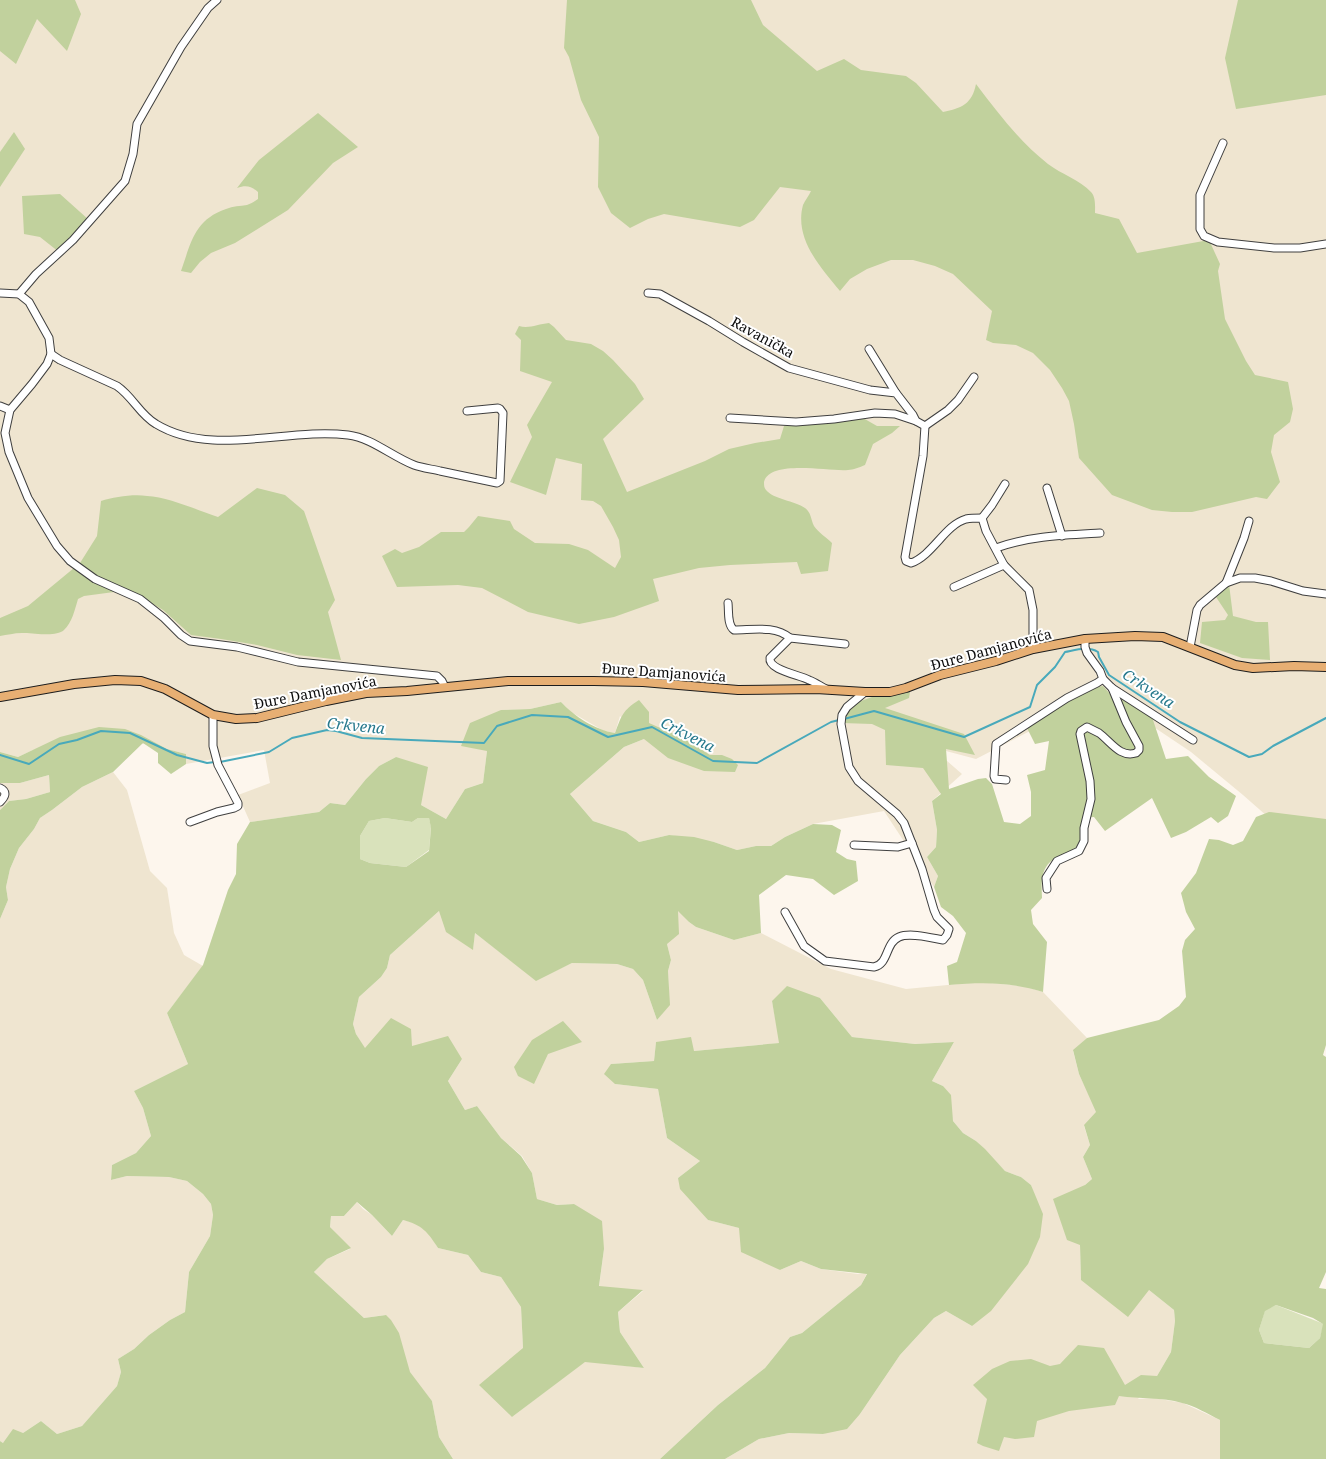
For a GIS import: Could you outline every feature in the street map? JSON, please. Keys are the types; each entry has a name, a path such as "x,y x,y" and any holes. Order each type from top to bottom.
{"main road":[{"name":"Đure Damjanovića","path":"0,697 74,684 115,680 141,681 166,689 213,715 236,719 257,718 326,700 366,693 508,681 643,682 738,690 826,689 890,692 906,688 940,675 996,661 1033,649 1085,645 1134,636 1163,637 1190,646 1235,665 1252,668 1294,666 1326,667"}],"street":[{"path":"19,294 36,274 73,240 126,181 133,154 137,124 181,46 208,8 218,0"},
{"path":"1223,144 1200,195 1200,229 1204,236 1218,242 1274,248 1300,248 1326,244"},
{"path":"0,293 19,294 29,302 49,338 51,354 47,364 10,410 5,433 10,452 28,498 57,546 70,561 95,579 140,599 190,641 237,647 298,662 437,676 445,687"},
{"name":"Ravanička","path":"648,293 660,294 709,320 743,342 789,368 870,390 896,393"},
{"path":"869,349 896,393 916,421"},
{"path":"51,354 60,360 118,386 145,416 164,428 180,434 199,439 239,441 288,435 324,433 349,435 366,439 414,465 497,483 500,481 503,413 498,408 467,411"},
{"path":"925,426 948,410 958,400 974,377"},
{"path":"0,406 10,410"},
{"path":"730,418 796,422 834,419 875,413 895,414 916,421 925,426"},
{"path":"925,426 923,456 905,557 906,561 911,563 927,554 946,533 965,519 982,518 1005,484"},
{"path":"1047,488 1062,536"},
{"path":"982,518 986,531 1004,565 1029,590 1033,610 1033,649"},
{"path":"1226,583 1244,538 1249,521"},
{"path":"996,548 1018,541 1100,533"},
{"path":"954,587 1004,565"},
{"path":"1190,646 1197,610 1200,605 1226,583 1240,578 1255,578 1271,581 1303,591 1326,594"},
{"path":"728,603 730,624 734,630 774,630 784,632 790,638 845,644"},
{"path":"790,638 771,656 769,660 770,662 780,670 809,680 826,689"},
{"path":"1085,645 1103,679 1112,688 1140,704 1193,740"},
{"path":"1006,780 995,778 994,776 996,744 1067,698 1103,679"},
{"path":"1047,889 1046,878 1057,861 1079,851 1084,841 1084,828 1091,799 1088,765 1080,741 1081,731 1087,727 1098,733 1125,754 1136,753 1139,750 1137,740 1126,722 1112,688"},
{"path":"785,912 804,946 825,961 874,967 879,966 894,940 899,936 921,936 943,940 947,935 949,929 937,917 934,910 928,887 904,823 897,814 858,781 849,767 841,724 842,715 846,707 865,692"},
{"path":"190,822 238,806 237,801 217,762 213,746 213,715"},
{"path":"0,788 4,790 5,793 5,797 0,802"},
{"path":"854,846 898,847 912,843"}],"shaded area":[{"path":"0,0 1326,0 1326,836 1276,824 1191,752 1103,693 976,759 931,747 962,774 932,801 937,830 936,847 927,857 938,876 934,887 884,811 813,824 785,837 771,846 756,846 737,850 714,842 669,835 639,842 626,832 593,821 570,794 624,747 644,739 620,716 615,733 604,731 571,712 561,702 530,709 501,710 487,751 483,783 465,789 446,819 421,805 396,757 379,766 366,779 345,805 330,803 319,812 250,822 238,795 270,783 264,750 186,764 186,754 167,749 155,743 33,750 18,757 0,752"},
{"path":"113,772 127,790 150,871 167,888 174,933 184,955 203,966 167,1013 188,1064 134,1091 143,1108 151,1136 136,1153 112,1165 111,1180 127,1176 169,1177 187,1181 203,1194 211,1204 213,1215 210,1236 189,1272 185,1312 170,1320 149,1335 134,1349 118,1359 121,1372 117,1386 82,1426 57,1434 41,1421 23,1433 3,1443 0,1441 0,919 8,900 6,887 10,869 19,848 34,829 40,818 82,787"},
{"path":"49,775 50,792 26,799 9,801 0,810 0,783 20,783"},
{"path":"678,910 696,927 734,940 761,933 831,969 906,989 979,982 1024,986 1043,992 1087,1038 1073,1051 1079,1074 1097,1112 1084,1126 1090,1145 1083,1157 1092,1179 1085,1185 1080,1245 1081,1280 1149,1290 1174,1310 1175,1321 1171,1352 1157,1376 1138,1399 1154,1398 1183,1403 1220,1420 1220,1459 725,1459 759,1439 789,1433 823,1434 860,1414 900,1355 934,1318 946,1311 972,1326 1035,1197 1031,1185 1021,1177 1005,1171 976,1141 963,1133 953,1121 943,1086 932,1081 954,1042 915,1044 852,1037 820,998 772,1001 780,1043 694,1051 656,1042 654,1061 611,1064 615,1084 658,1089 667,1138 700,1161 678,1178 708,1220 739,1228 780,1270 801,1261 821,1269 858,1274 867,1273 861,1285 802,1333 790,1337 765,1368 718,1405 660,1459 453,1459 439,1437 432,1401 409,1372 385,1315 364,1318 314,1272 327,1259 350,1249 330,1227 331,1216 344,1216 357,1202 392,1236 403,1220 415,1223 429,1233 438,1248 468,1255 481,1272 501,1277 521,1307 523,1348 512,1417 585,1361 644,1368 620,1332 618,1312 643,1291 599,1287 604,1249 574,1204 557,1205 537,1199 532,1173 522,1156 501,1138 477,1106 465,1110 448,1081 462,1059 412,1046 365,1049 356,1034 353,1024 359,997 381,977 387,968 390,955 439,911 473,949 475,933 536,980 572,963 617,964 633,969 643,980 657,1020 669,1005 668,971 671,960 667,944"}],"green space":[{"path":"0,0 75,0 81,14 67,51 37,19 16,64 0,51"},
{"path":"567,0 751,0 763,25 817,71 844,59 861,70 906,76 916,83 943,112 961,107 969,101 976,84 1009,126 1037,155 1053,168 1081,184 1093,194 1095,213 1119,219 1137,253 1209,240 1220,264 1218,271 1225,319 1246,361 1255,375 1288,382 1293,409 1290,422 1274,435 1271,452 1280,482 1267,499 1256,497 1192,512 1152,510 1112,495 1079,458 1069,401 1050,370 1033,353 1016,345 993,343 986,340 992,311 953,274 935,266 913,260 891,260 867,269 850,279 840,291 817,262 805,240 801,217 803,205 811,191 780,187 754,220 740,227 664,214 648,219 630,228 611,213 598,187 599,137 581,100 569,57 564,48"},
{"path":"1238,0 1326,0 1326,95 1236,109 1225,58"},
{"path":"318,113 358,147 333,163 288,210 235,243 211,253 200,262 191,273 181,271 191,242 200,226 215,214 231,207 248,205 258,199 258,192 253,188 246,186 237,188 259,160"},
{"path":"14,132 25,149 0,187 0,152"},
{"path":"60,194 89,220 59,252 40,237 24,234 22,196"},
{"path":"549,323 566,340 591,344 603,351 635,384 644,399 603,439 627,492 705,461 729,449 780,439 784,426 839,422 863,418 877,426 900,426 892,433 873,444 865,465 848,470 802,468 788,469 777,471 769,475 764,482 765,488 769,493 805,508 810,514 814,526 832,543 828,571 801,574 797,562 699,568 653,579 659,601 614,617 579,624 528,612 482,588 458,585 397,587 382,556 395,549 402,553 419,547 441,532 464,532 478,516 510,521 514,529 535,543 569,544 588,550 615,568 621,557 619,540 601,506 593,501 581,500 582,464 556,458 546,495 510,482 532,437 527,425 552,382 520,371 521,340 515,334 519,326 530,327"},
{"path":"257,488 285,495 304,511 335,600 328,612 341,660 297,655 257,645 191,635 163,610 135,593 114,592 84,596 78,599 69,624 64,630 55,634 19,633 0,636 0,618 28,606 80,563 97,536 101,501 118,497 142,495 173,501 218,517"},
{"path":"1229,584 1233,616 1256,622 1268,622 1270,660 1242,658 1200,643 1202,622 1225,620 1228,615 1216,597"},
{"path":"1103,686 1111,695 1119,693 1152,717 1166,759 1188,756 1209,777 1236,796 1228,816 1218,823 1211,817 1186,832 1171,838 1152,798 1105,831 1094,817 1082,818 1080,842 1076,848 1055,858 1046,867 1042,878 1042,898 1031,910 1033,924 1047,942 1043,992 1020,986 997,984 974,983 949,985 947,966 957,962 966,933 953,916 941,907 934,887 938,876 927,857 936,847 937,830 932,801 941,794 923,768 886,765 885,730 872,724 842,723 850,705 872,697 910,692 909,698 885,708 964,734 975,755 946,749 949,789 978,779 986,778 992,784 1004,822 1020,824 1031,816 1031,792 1027,775 1045,770 1049,741 1035,744 1027,728 1073,697 1093,688"},
{"path":"639,700 649,712 649,723 683,738 710,755 722,755 732,759 738,765 735,772 704,771 668,758 644,739 624,747 570,794 593,821 626,832 639,842 669,835 694,837 737,850 756,846 771,846 785,837 813,824 832,825 841,830 836,852 847,859 856,861 858,881 834,895 813,879 786,875 759,895 761,933 734,940 696,927 678,911 679,934 667,944 671,960 668,971 670,1005 657,1020 643,980 633,969 617,964 572,963 536,981 475,933 473,950 446,932 439,911 390,955 387,968 381,977 359,997 353,1024 356,1034 365,1048 391,1018 411,1029 412,1046 448,1036 462,1059 448,1081 465,1110 477,1106 501,1138 521,1156 532,1173 537,1199 557,1205 574,1204 602,1221 604,1249 599,1286 643,1290 618,1312 620,1332 644,1368 585,1362 512,1417 479,1385 523,1348 521,1307 501,1277 481,1272 468,1255 438,1248 424,1230 410,1222 403,1220 392,1236 357,1202 344,1216 331,1216 330,1227 351,1248 327,1259 314,1272 364,1318 386,1315 391,1320 399,1333 410,1372 432,1401 439,1437 453,1459 0,1459 0,1441 3,1443 13,1429 23,1433 41,1421 57,1434 82,1426 117,1386 121,1372 118,1359 134,1349 149,1335 170,1320 185,1312 189,1272 210,1236 213,1215 211,1204 203,1194 187,1181 169,1177 127,1176 111,1180 112,1165 136,1153 151,1136 143,1108 134,1091 188,1064 167,1013 203,965 228,890 236,874 237,844 250,822 319,812 330,803 345,805 366,779 379,766 396,757 428,767 421,805 446,819 465,789 483,783 487,751 461,746 470,723 501,710 530,709 561,702 585,722 600,729 615,733 623,714 629,707","holes":["385,818 412,822 418,818 429,818 431,828 429,851 406,867 370,863 360,859 360,836 369,821"]},
{"path":"99,727 125,729 141,735 167,749 186,754 186,764 171,774 158,763 158,753 143,743 113,772 82,787 40,818 34,829 19,848 10,869 6,887 8,900 0,919 0,810 9,801 26,799 50,792 49,775 20,783 0,783 0,752 18,757 60,737"},
{"path":"1269,812 1326,819 1326,1045 1323,1055 1326,1057 1326,1272 1319,1288 1326,1289 1326,1459 1220,1459 1220,1420 1187,1404 1159,1399 1119,1396 1115,1405 1069,1411 1037,1421 1034,1437 1015,1439 1004,1437 999,1451 983,1446 977,1443 987,1399 973,1385 992,1369 1010,1361 1031,1359 1050,1366 1060,1364 1078,1345 1104,1348 1125,1385 1141,1375 1157,1376 1171,1352 1175,1321 1174,1310 1149,1290 1128,1317 1081,1280 1080,1245 1067,1240 1053,1199 1085,1185 1092,1179 1083,1157 1090,1145 1084,1125 1096,1112 1079,1074 1073,1050 1087,1038 1159,1020 1179,1006 1186,997 1182,951 1185,940 1195,929 1186,912 1181,893 1196,873 1209,839 1219,840 1233,845 1243,841 1256,817","holes":["1276,1305 1313,1318 1323,1324 1320,1338 1309,1348 1264,1343 1259,1330 1265,1311"]},
{"path":"385,818 412,822 418,818 429,818 431,827 429,850 406,867 370,863 360,859 360,836 369,821"},
{"path":"787,986 820,998 852,1037 915,1044 954,1042 932,1081 943,1086 951,1095 953,1121 963,1133 985,1149 1005,1171 1021,1177 1031,1185 1043,1214 1040,1237 1028,1264 991,1311 972,1326 946,1311 934,1318 900,1355 860,1414 847,1429 823,1434 789,1433 759,1439 725,1459 660,1459 718,1405 765,1368 790,1337 802,1333 861,1285 867,1274 821,1269 801,1261 780,1270 741,1252 739,1228 708,1220 680,1189 678,1178 700,1161 667,1138 658,1089 615,1084 604,1074 611,1064 654,1061 656,1042 691,1037 694,1051 779,1043 772,1001"},
{"path":"563,1021 582,1042 548,1054 534,1084 518,1076 514,1067 532,1040"},
{"path":"1276,1305 1324,1324 1320,1338 1309,1348 1264,1343 1259,1330 1265,1310"}],"waterway":[{"name":"Crkvena","path":"844,719 874,711 964,737 1030,707 1037,685 1055,667 1065,652 1086,649 1098,652 1099,657 1109,675 1180,722 1249,757 1262,754 1273,746 1326,718"},
{"name":"Crkvena","path":"220,762 269,752 292,738 327,730 362,738 484,743 497,726 532,715 568,717 608,737 652,727 713,761 757,763 831,722 839,720"},
{"name":"Crkvena","path":"0,755 29,764 59,744 77,740 101,731 130,733 177,755 207,763 215,762"}]}
